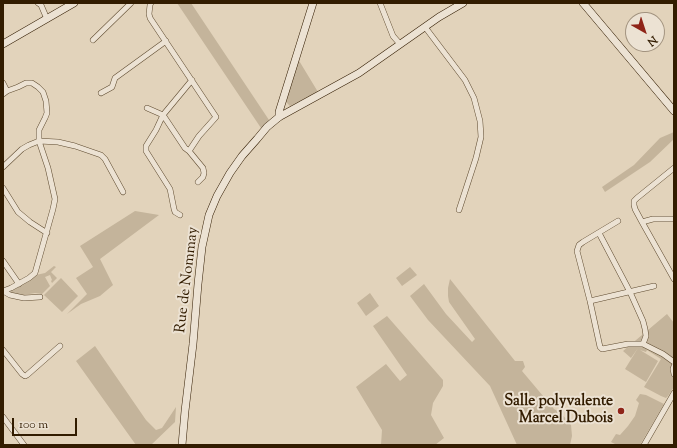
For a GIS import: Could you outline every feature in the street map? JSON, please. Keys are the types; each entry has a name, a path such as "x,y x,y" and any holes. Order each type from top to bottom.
{"street":[{"path":"38,3 41,5 47,18"},
{"path":"3,44 74,3"},
{"path":"93,40 131,3"},
{"path":"151,3 149,9 150,18 216,117 190,151"},
{"path":"279,117 279,112 313,3"},
{"path":"380,3 394,36 400,44"},
{"name":"Rue de Nommay","path":"182,445 193,344 200,257 209,215 220,190 230,173 242,156 267,127 279,117 359,73 439,17 463,3"},
{"path":"583,3 674,111"},
{"path":"425,27 465,80 474,98 480,121 481,137 476,158 459,210"},
{"path":"101,93 112,87 115,78 166,41"},
{"path":"180,215 174,208 170,189 146,151 146,146 163,115 192,80"},
{"path":"3,83 5,92 26,83 32,83 43,92 46,100 47,113 39,130 40,140 55,199 35,273 19,284 3,291"},
{"path":"147,108 163,115 185,148 190,151 203,168 203,177 198,182"},
{"path":"3,167 22,149 40,140 58,142 75,146 106,159 123,192"},
{"path":"674,168 634,202 642,222 674,279"},
{"path":"3,188 18,212 47,233"},
{"path":"642,222 653,219 674,219"},
{"path":"618,221 579,246 577,251 600,347 602,349 628,344 643,344 663,354 674,362"},
{"path":"599,233 643,320 646,336 643,344"},
{"path":"3,261 19,284"},
{"path":"590,301 654,286"},
{"path":"3,291 10,295 24,298 40,297"},
{"path":"3,350 25,376 60,346"},
{"path":"674,366 674,374"},
{"path":"644,445 674,393"},
{"path":"3,418 24,445"}],"shaded area":[{"path":"177,3 191,3 269,120 261,128"},
{"path":"298,59 318,92 290,106 285,101"},
{"path":"674,132 674,139 650,162 605,192 602,187 634,165 660,138"},
{"path":"135,211 159,215 100,259 113,285 100,296 81,304 67,314 87,294 76,278 93,267 80,246"},
{"path":"54,266 56,267 51,272 57,278 52,283 50,275 45,277 50,286 42,294 35,293 24,295 11,293 11,290 36,275 45,273"},
{"path":"410,267 417,275 402,286 396,278"},
{"path":"61,278 78,296 62,312 44,295"},
{"path":"450,279 515,361 523,361 525,367 522,371 554,409 561,413 571,425 572,436 570,445 517,445 490,386 428,320 410,296 424,284 446,314 472,342 475,339 449,302 448,288"},
{"path":"370,293 379,306 366,316 357,303"},
{"path":"667,314 674,323 674,387 666,398 644,387 661,359 647,350 646,352 640,350 658,361 646,382 625,369 638,348 631,358 623,351"},
{"path":"387,316 443,380 443,386 433,403 431,415 444,438 435,445 381,445 382,430 356,387 386,364 400,381 407,375 373,326"},
{"path":"95,346 146,420 156,430 162,428 176,407 175,422 151,445 136,445 76,361"},
{"path":"640,394 646,395 664,404 640,445 617,445 611,442 616,434 620,435 635,416 639,403 636,400"}],"place":[{"name":"Salle polyvalente Marcel Dubois","path":"621,411"}]}
